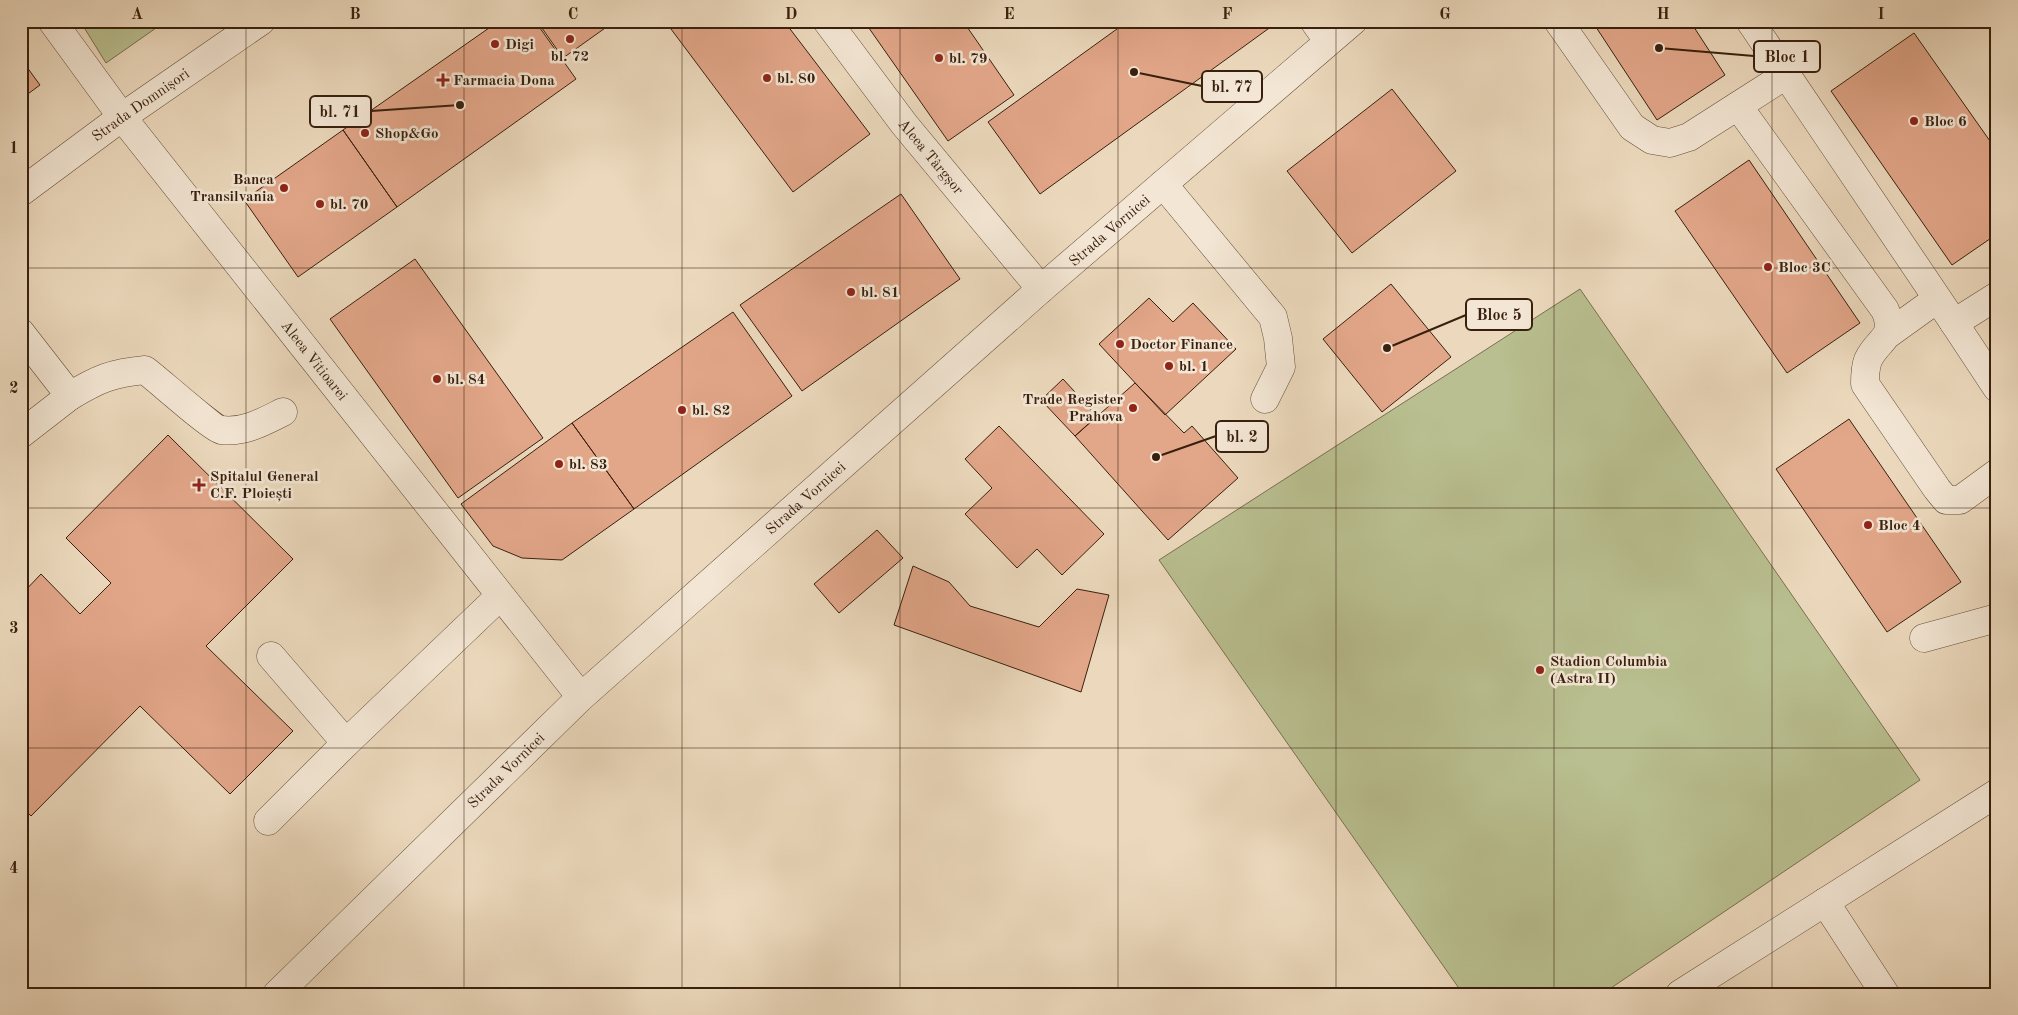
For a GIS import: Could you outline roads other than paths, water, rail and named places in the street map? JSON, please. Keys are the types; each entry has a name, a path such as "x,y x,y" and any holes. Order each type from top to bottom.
{"street":[{"name":"Aleea Vitioarei","path":"52,21 122,117 581,697"},
{"name":"Strada Domnișori","path":"21,192 122,117 260,21"},
{"name":"Aleea Târgșor","path":"827,21 904,124 1040,289"},
{"name":"Strada Vornicei","path":"277,994 581,697 1040,289 1163,184 1321,31 1353,21"},
{"path":"1558,21 1632,127 1652,140 1670,143 1689,137 1786,75"},
{"path":"1750,21 1997,388"},
{"path":"1738,106 1885,310 1890,321 1887,334"},
{"path":"1163,184 1273,317 1282,367 1265,399"},
{"path":"1954,323 1997,296"},
{"path":"1937,299 1887,334 1869,358 1865,370 1865,384 1946,500 1960,500 1997,473"},
{"path":"21,333 70,396"},
{"path":"21,434 70,396 95,380 120,372 145,370 218,430 244,429 257,425 283,412"},
{"path":"268,821 346,743 500,596"},
{"path":"1924,638 1997,618"},
{"path":"271,656 346,743"},
{"path":"1680,994 1997,793"},
{"path":"1825,902 1885,994"}],"place":[{"name":"bl. 72","path":"570,39"},
{"name":"Digi","path":"495,44"},
{"name":"Bloc 1","path":"1659,48"},
{"name":"bl. 79","path":"939,58"},
{"name":"bl. 77","path":"1134,72"},
{"name":"bl. 80","path":"767,78"},
{"name":"Farmacia Dona","path":"443,80"},
{"name":"bl. 71","path":"460,105"},
{"name":"Bloc 6","path":"1914,121"},
{"name":"Shop&Go","path":"365,133"},
{"name":"Banca Transilvania","path":"284,188"},
{"name":"bl. 70","path":"320,204"},
{"name":"Bloc 3C","path":"1768,267"},
{"name":"bl. 81","path":"851,292"},
{"name":"Doctor Finance","path":"1120,344"},
{"name":"Bloc 5","path":"1387,348"},
{"name":"bl. 1","path":"1169,366"},
{"name":"bl. 84","path":"437,379"},
{"name":"Trade Register Prahova","path":"1133,408"},
{"name":"bl. 82","path":"682,410"},
{"name":"bl. 2","path":"1156,457"},
{"name":"bl. 83","path":"559,464"},
{"name":"Spitalul General C.F. Ploiești","path":"199,485"},
{"name":"Bloc 4","path":"1868,525"},
{"name":"Stadion Columbia (Astra II)","path":"1540,670"}]}
